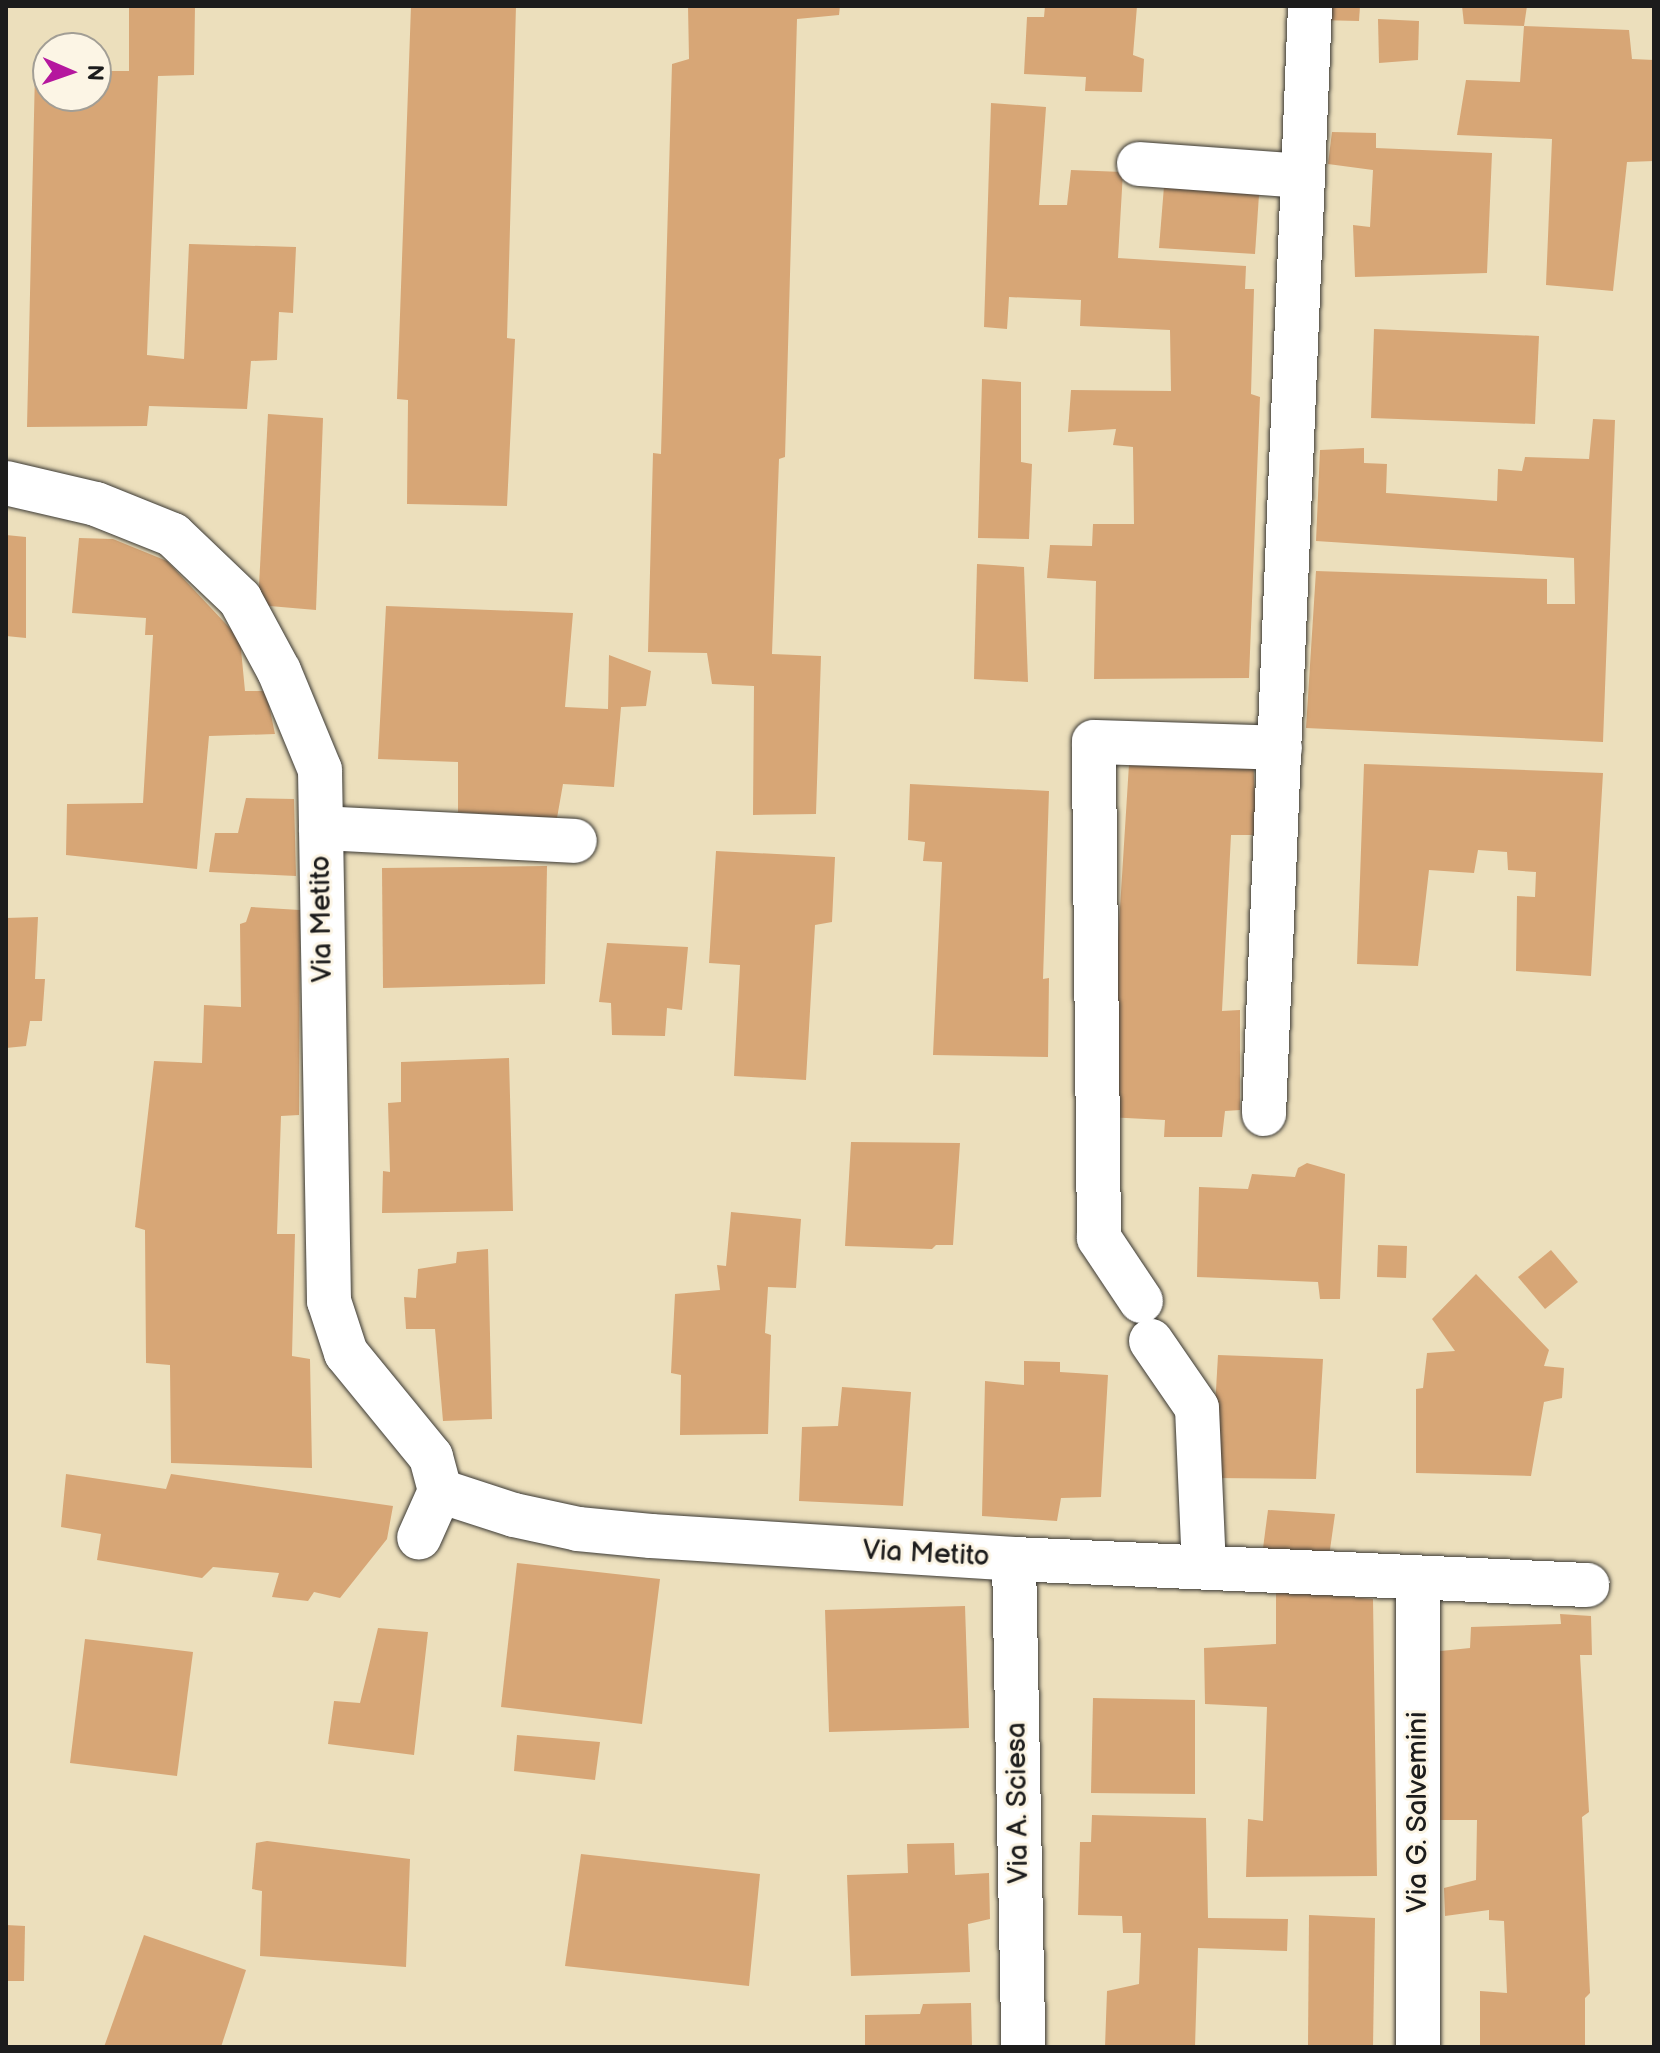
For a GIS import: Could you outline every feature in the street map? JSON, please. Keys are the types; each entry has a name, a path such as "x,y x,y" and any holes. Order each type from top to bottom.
{"street":[{"path":"1264,1114 1310,6"},
{"path":"1139,164 1302,176"},
{"name":"Via Metito","path":"6,483 96,504 173,535 240,599 279,671 320,770 329,1301 346,1353 431,1457 440,1491 514,1515 578,1529 1014,1559 1587,1585"},
{"path":"1204,1566 1197,1408 1099,1238 1094,742 1280,748"},
{"path":"321,828 575,841"},
{"path":"419,1538 440,1491"},
{"name":"Via A. Sciesa","path":"1014,1559 1023,2047"},
{"name":"Via G. Salvemini","path":"1418,1578 1418,2047"}],"building":[{"path":"129,6 195,6 194,75 158,76 147,355 184,359 189,244 296,247 293,313 279,312 277,360 251,361 247,409 149,406 147,426 27,427 34,112 112,112 112,71 129,71"},
{"path":"411,6 516,6 507,338 515,339 507,506 407,504 408,400 397,399"},
{"path":"688,6 840,6 839,15 797,19 785,457 779,459 772,654 821,656 816,814 753,815 754,686 712,684 707,653 648,652 653,453 661,454 672,64 689,59"},
{"path":"1045,6 1137,6 1133,55 1144,59 1142,92 1085,91 1086,77 1024,74 1027,17 1044,17"},
{"path":"1319,6 1360,6 1359,21 1318,20"},
{"path":"1462,6 1527,6 1524,26 1464,24"},
{"path":"1378,19 1419,21 1418,60 1379,63"},
{"path":"1524,26 1629,30 1632,59 1654,60 1654,161 1627,162 1613,291 1546,285 1552,139 1457,135 1466,80 1520,82"},
{"path":"991,103 1046,107 1039,205 1067,205 1071,170 1123,172 1118,258 1246,266 1245,289 1254,289 1251,394 1260,397 1249,678 1094,679 1096,581 1047,578 1050,545 1092,546 1093,524 1134,524 1133,447 1113,445 1116,429 1068,432 1071,390 1171,391 1170,330 1080,326 1081,300 1009,297 1007,329 984,327"},
{"path":"1332,132 1376,133 1376,148 1492,153 1487,273 1355,277 1353,225 1370,227 1373,170 1328,164"},
{"path":"1165,174 1260,180 1255,254 1159,248"},
{"path":"1374,329 1539,336 1535,424 1371,418"},
{"path":"982,379 1021,382 1021,462 1032,464 1029,539 978,538"},
{"path":"268,414 323,418 316,610 258,605"},
{"path":"1593,419 1615,420 1603,742 1306,728 1316,571 1547,579 1547,604 1575,604 1574,558 1316,541 1320,450 1364,448 1364,463 1387,464 1386,493 1497,501 1498,469 1522,471 1525,457 1589,459"},
{"path":"6,535 26,537 26,638 6,636"},
{"path":"79,538 113,539 167,561 240,639 245,691 266,691 275,734 209,736 197,869 66,855 67,804 143,803 153,635 145,635 146,618 72,613"},
{"path":"977,564 1024,567 1028,682 974,679"},
{"path":"386,606 573,613 565,707 608,709 609,655 651,671 646,706 621,707 614,787 563,784 557,818 458,812 458,762 378,759"},
{"path":"1130,748 1253,758 1257,835 1231,835 1222,1011 1240,1010 1240,1110 1225,1111 1222,1137 1164,1137 1165,1120 1107,1117"},
{"path":"1364,764 1603,773 1591,976 1516,971 1517,896 1535,897 1536,872 1508,870 1507,852 1478,850 1474,873 1429,870 1418,966 1357,964"},
{"path":"910,784 1049,791 1043,979 1049,978 1048,1057 933,1055 942,862 923,861 925,842 908,840"},
{"path":"246,798 294,799 296,876 209,872 215,833 238,833"},
{"path":"716,851 835,857 832,922 815,925 806,1080 734,1076 740,965 709,963"},
{"path":"547,866 545,984 383,988 382,868"},
{"path":"251,907 300,910 299,1115 281,1116 277,1234 295,1234 292,1356 310,1359 312,1468 171,1463 170,1365 146,1363 145,1230 135,1227 154,1061 202,1063 204,1005 241,1007 240,924 246,922"},
{"path":"38,917 35,979 45,979 42,1021 30,1021 26,1046 6,1048 6,918"},
{"path":"607,943 688,947 682,1010 667,1008 665,1036 612,1035 611,1003 599,1002"},
{"path":"509,1058 513,1211 382,1213 383,1171 390,1172 388,1103 401,1102 401,1062"},
{"path":"851,1142 960,1143 953,1245 936,1245 932,1249 845,1246"},
{"path":"1307,1163 1345,1174 1340,1299 1320,1299 1318,1282 1197,1277 1199,1187 1248,1189 1252,1174 1295,1177 1298,1168"},
{"path":"731,1212 801,1219 796,1288 768,1287 765,1333 771,1335 768,1434 680,1435 681,1375 671,1373 675,1294 720,1290 717,1265 726,1266"},
{"path":"1378,1245 1407,1246 1406,1278 1377,1277"},
{"path":"488,1249 492,1419 443,1421 435,1329 406,1329 404,1297 416,1298 418,1269 456,1263 457,1252"},
{"path":"1551,1250 1578,1282 1545,1309 1518,1277"},
{"path":"1476,1274 1549,1350 1544,1366 1564,1368 1562,1398 1544,1402 1531,1476 1416,1473 1416,1389 1423,1388 1427,1353 1455,1351 1432,1319"},
{"path":"1218,1355 1323,1359 1316,1479 1211,1478"},
{"path":"1024,1361 1060,1362 1060,1372 1108,1375 1101,1497 1061,1498 1057,1521 982,1516 985,1381 1024,1385"},
{"path":"842,1387 911,1392 903,1506 799,1501 802,1427 838,1426"},
{"path":"66,1474 166,1489 171,1474 393,1506 387,1539 340,1598 314,1592 308,1601 272,1597 279,1573 213,1567 202,1578 97,1560 101,1534 61,1527"},
{"path":"1268,1510 1335,1514 1328,1564 1262,1556"},
{"path":"517,1563 660,1579 642,1724 501,1707"},
{"path":"1276,1591 1373,1599 1377,1876 1246,1877 1248,1819 1263,1821 1267,1707 1205,1704 1204,1648 1276,1644"},
{"path":"965,1606 969,1728 829,1732 825,1610"},
{"path":"1560,1614 1591,1616 1592,1655 1580,1655 1589,1812 1582,1817 1590,1993 1585,1998 1585,2047 1480,2047 1480,1991 1507,1993 1504,1921 1489,1920 1489,1910 1445,1916 1444,1888 1476,1880 1477,1820 1440,1820 1431,1652 1470,1648 1471,1627 1561,1624"},
{"path":"378,1628 428,1632 414,1755 328,1744 334,1701 360,1703"},
{"path":"85,1639 193,1652 177,1776 70,1763"},
{"path":"1093,1698 1195,1700 1195,1794 1091,1793"},
{"path":"517,1735 600,1742 595,1780 514,1771"},
{"path":"1092,1815 1206,1818 1208,1918 1288,1919 1287,1951 1198,1948 1195,2047 1105,2047 1107,1991 1139,1984 1141,1933 1123,1933 1122,1916 1078,1915 1080,1842 1091,1842"},
{"path":"267,1841 410,1859 406,1967 260,1956 262,1891 252,1889 256,1843"},
{"path":"954,1843 955,1875 989,1873 990,1919 968,1924 970,1972 851,1976 847,1875 908,1873 907,1844"},
{"path":"581,1854 760,1874 749,1986 565,1966"},
{"path":"1309,1915 1375,1918 1373,2047 1308,2047"},
{"path":"6,1925 25,1926 24,1981 6,1981"},
{"path":"144,1935 246,1970 221,2047 104,2047"},
{"path":"971,2003 972,2047 865,2047 865,2015 920,2014 923,2004"}]}
